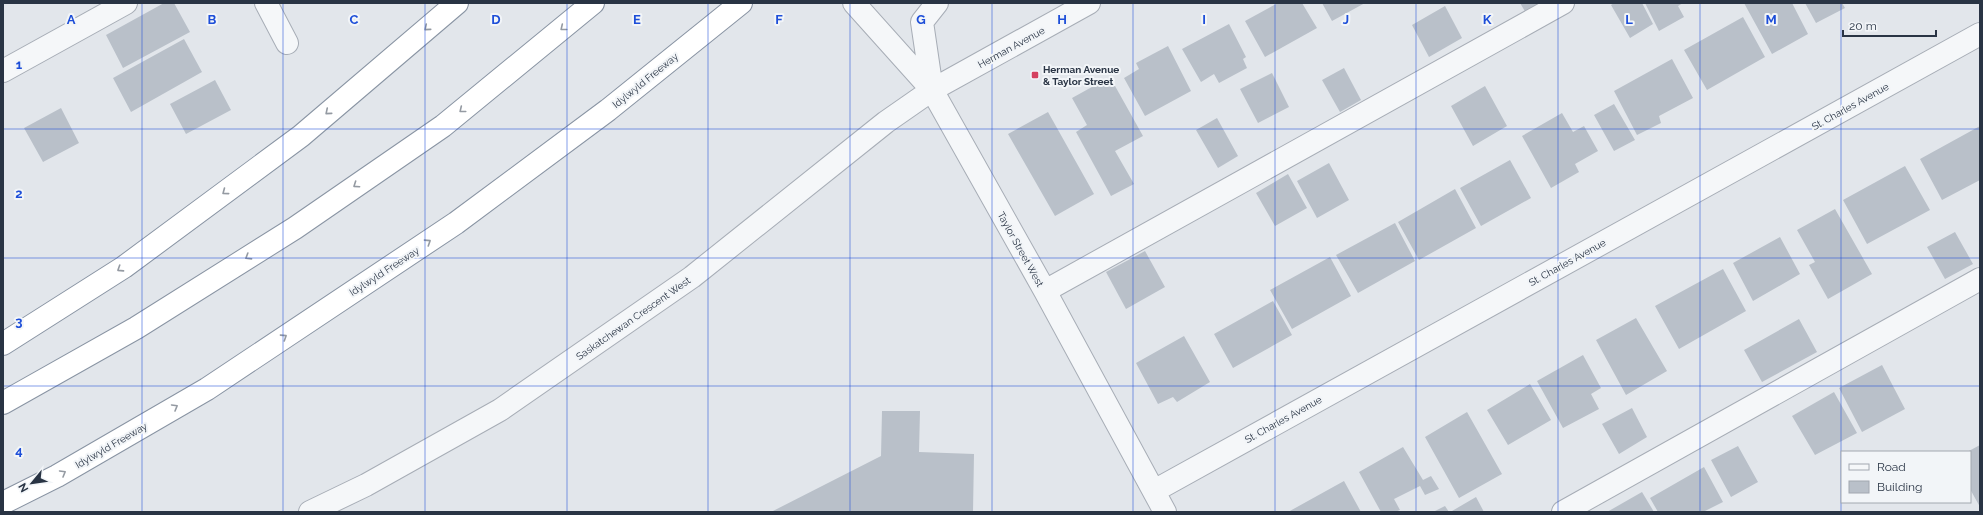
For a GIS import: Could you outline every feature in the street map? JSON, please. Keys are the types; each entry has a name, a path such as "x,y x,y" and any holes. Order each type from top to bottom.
{"highway":[{"path":"3,344 124,267 301,136 457,3"},
{"path":"3,403 136,328 301,223 443,126 593,3"},
{"name":"Idylwyld Freeway","path":"3,503 57,476 207,389 456,224 608,110 737,6"}],"street":[{"path":"3,71 126,3"},
{"path":"266,3 287,43"},
{"name":"Taylor Street West","path":"854,3 932,90 1045,291 1165,512"},
{"path":"932,90 922,22 937,3"},
{"name":"Herman Avenue","path":"932,90 1089,3"},
{"path":"1045,291 1563,3"},
{"name":"St. Charles Avenue","path":"1154,491 1980,34"},
{"name":"Saskatchewan Crescent West","path":"310,512 366,485 500,410 692,277 886,122 932,90"},
{"path":"1563,512 1980,279"}],"building":[{"path":"164,3 174,3 190,32 123,68 106,35"},
{"path":"1278,3 1302,3 1317,28 1265,57 1245,21"},
{"path":"1322,3 1365,3 1332,21"},
{"path":"1520,3 1544,3 1526,13"},
{"path":"1614,3 1642,3 1653,24 1630,38 1611,5"},
{"path":"1645,3 1683,3 1678,6 1684,17 1659,31"},
{"path":"1744,3 1792,3 1808,34 1772,54"},
{"path":"1805,3 1842,3 1845,8 1816,23"},
{"path":"1445,6 1462,38 1429,57 1412,25"},
{"path":"1743,17 1765,57 1707,90 1684,50"},
{"path":"1229,24 1246,57 1243,59 1247,68 1219,83 1214,74 1201,82 1182,49"},
{"path":"184,39 202,72 131,112 113,78"},
{"path":"1168,46 1191,91 1145,116 1124,78 1139,69 1136,63"},
{"path":"1672,59 1693,98 1659,116 1661,123 1637,135 1614,91"},
{"path":"1344,68 1361,100 1340,112 1322,80"},
{"path":"1272,73 1289,107 1258,123 1240,89"},
{"path":"1110,77 1143,136 1115,151 1134,184 1111,196 1076,132 1087,125 1072,98"},
{"path":"215,80 231,110 186,134 170,104"},
{"path":"1485,86 1507,126 1473,146 1451,106"},
{"path":"1614,104 1635,140 1614,151 1594,115"},
{"path":"61,108 79,143 43,162 24,128"},
{"path":"1048,112 1094,194 1055,216 1008,134"},
{"path":"1562,113 1573,132 1584,126 1598,151 1575,164 1579,172 1551,188 1522,136"},
{"path":"1217,118 1238,156 1218,168 1196,130"},
{"path":"1980,126 1980,180 1942,200 1920,159"},
{"path":"1510,160 1531,198 1481,226 1460,188"},
{"path":"1329,163 1349,200 1317,218 1297,181"},
{"path":"1905,166 1930,210 1867,244 1843,200"},
{"path":"1288,174 1307,208 1275,226 1256,193"},
{"path":"1455,189 1476,228 1419,260 1398,222"},
{"path":"1835,209 1872,274 1828,299 1809,265 1815,262 1797,230"},
{"path":"1395,223 1415,261 1358,293 1336,255"},
{"path":"1955,232 1973,264 1945,279 1927,247"},
{"path":"1780,237 1800,274 1753,301 1733,263"},
{"path":"1145,251 1165,287 1126,309 1106,272"},
{"path":"1330,257 1351,296 1292,329 1270,290"},
{"path":"1723,269 1746,311 1679,349 1655,306"},
{"path":"1273,301 1292,335 1233,368 1214,334"},
{"path":"1636,318 1667,371 1626,395 1596,340"},
{"path":"1799,319 1817,352 1762,382 1744,350"},
{"path":"1184,336 1210,382 1177,402 1173,397 1158,404 1136,363"},
{"path":"1583,355 1601,388 1591,394 1599,409 1563,428 1537,381"},
{"path":"1882,365 1905,409 1862,432 1839,388"},
{"path":"1530,384 1551,420 1508,445 1487,410"},
{"path":"1834,392 1857,433 1815,455 1792,416"},
{"path":"1632,408 1647,437 1619,454 1602,424"},
{"path":"882,411 920,411 919,452 974,454 973,512 771,512 881,456"},
{"path":"1467,412 1502,474 1459,498 1425,437"},
{"path":"1980,445 1980,507 1971,491 1971,451 1969,451"},
{"path":"1738,446 1758,482 1731,497 1711,460"},
{"path":"1403,447 1423,480 1431,476 1439,489 1425,495 1420,486 1394,499 1400,510 1395,512 1381,512 1359,472"},
{"path":"1704,467 1723,502 1703,512 1658,512 1650,498"},
{"path":"1344,481 1361,512 1288,512"},
{"path":"1642,492 1654,512 1607,512"},
{"path":"1476,497 1484,512 1452,512 1452,511"},
{"path":"1445,506 1449,512 1433,512"}],"place":[{"name":"Herman Avenue & Taylor Street","path":"1035,75"}]}
